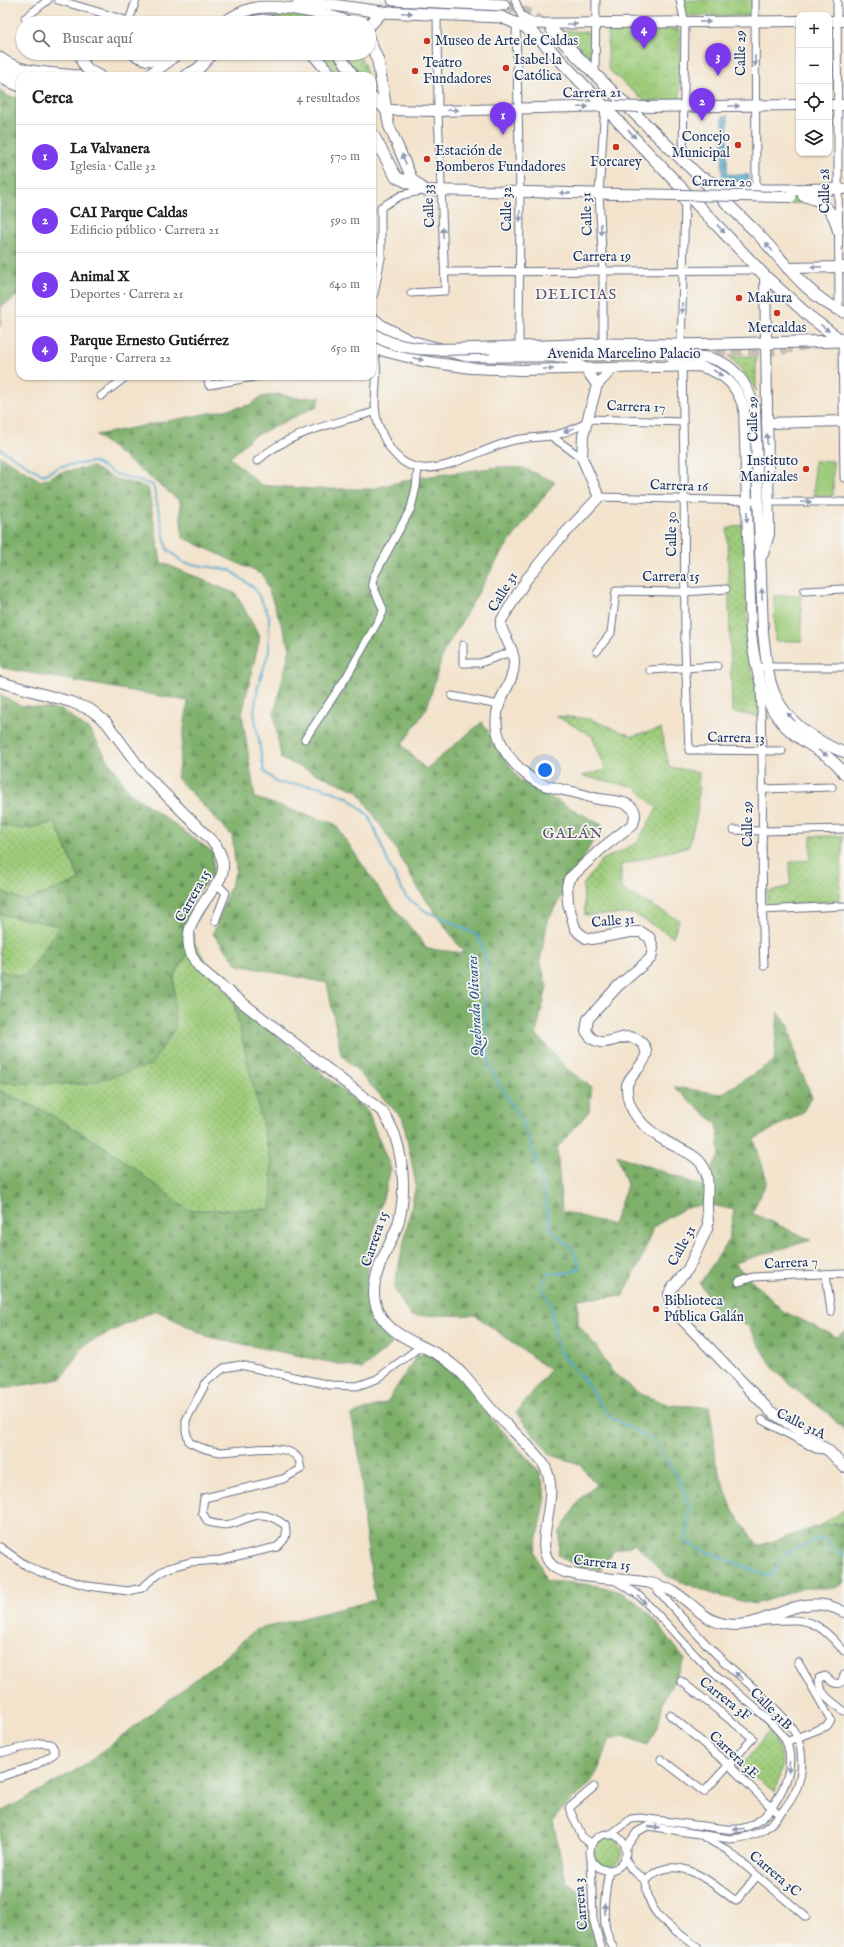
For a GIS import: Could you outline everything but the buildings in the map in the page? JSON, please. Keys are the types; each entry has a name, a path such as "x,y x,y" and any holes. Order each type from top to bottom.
{"main road":[{"path":"298,0 382,12 490,16 518,23 536,24 796,22"},
{"path":"394,0 461,1 504,4"},
{"path":"234,16 239,13 269,7 334,16"},
{"path":"376,18 382,12"},
{"path":"518,23 541,40 610,106 674,179 762,273 810,317 843,341"},
{"path":"552,30 595,75 683,159 758,235 787,268 816,296 842,311"},
{"path":"376,56 388,120 412,179 425,190"},
{"path":"0,58 9,64 22,69 46,72"},
{"path":"82,60 83,65 91,72"},
{"path":"142,60 154,60"},
{"path":"154,72 171,60"},
{"path":"192,72 198,69 206,60"},
{"path":"318,60 329,72"},
{"path":"343,60 351,72"},
{"path":"0,68 16,74"},
{"path":"0,75 6,80 16,84"},
{"path":"376,101 386,110"},
{"name":"Carrera 21","path":"386,110 438,111 610,106 796,105"},
{"path":"376,140 396,177 425,190"},
{"path":"697,174 709,182 726,187 756,189 837,189"},
{"name":"Carrera 20","path":"425,190 791,197 837,189"},
{"path":"803,196 813,198 827,207 836,220 838,231"},
{"path":"787,268 841,267"},
{"name":"Calle 29","path":"762,273 767,423 764,502"},
{"name":"Avenida Marcelino Palacio","path":"376,321 410,341 467,356 704,357 728,367 747,386 755,410 764,502 761,561 763,632 767,667 773,691 780,707 802,730 834,749 844,752"},
{"name":"Avenida Marcelino Palacio","path":"376,337 382,341 416,349 519,348 603,344 681,345 843,341"},
{"name":"Avenida Marcelino Palacio","path":"376,348 423,361 471,368 520,370 698,366 714,370 729,380 738,391 744,408 751,633 755,666 759,682 767,703 782,723 798,738 831,758 844,774"},
{"name":"Avenida Marcelino Palacio","path":"565,356 715,351"},
{"path":"565,356 586,369 597,385"},
{"path":"599,497 582,458 583,436 597,385 612,369"},
{"path":"767,423 843,421"},
{"name":"Calle 31","path":"599,497 556,543 526,580 501,621 500,626 514,663 512,678 499,705 497,723 498,740 528,776 544,786 598,799 621,802 631,806 634,810 635,820 633,824 601,849 569,879 567,886 568,903 575,928 586,938 599,939 615,934 641,932 650,938 653,948 651,958 618,986 588,1019 586,1031 596,1041 605,1042 629,1037 642,1043 646,1051 645,1058 627,1085 629,1105 637,1119 666,1142 688,1153 702,1164 705,1169 707,1177 707,1229 688,1269 673,1287 670,1294 670,1302 678,1315 770,1411 829,1451 844,1467"},
{"name":"Carrera 15","path":"0,682 71,702 91,710 106,722 143,772 216,845 222,856 224,870 217,884 193,919 188,941 192,956 200,968 272,1027 383,1112 396,1137 403,1173 402,1199 398,1224 380,1260 374,1292 378,1312 392,1330 445,1359 469,1379 492,1409 543,1464 550,1479 551,1493 548,1520 543,1539 545,1555 552,1566 562,1573 652,1584 674,1592 719,1623 738,1625 756,1621 804,1604 818,1603 831,1605 844,1612"}],"street":[{"path":"28,16 48,0"},
{"path":"58,0 112,16"},
{"path":"131,16 136,0"},
{"path":"515,0 521,15 536,24"},
{"path":"595,75 596,0"},
{"path":"680,0 685,22 683,159"},
{"name":"Calle 29","path":"756,0 756,189"},
{"name":"Calle 28","path":"837,0 837,189 842,311"},
{"name":"Calle 33","path":"411,293 445,291 438,111 437,14"},
{"name":"Calle 32","path":"518,23 520,192 519,348"},
{"name":"Calle 31","path":"603,344 603,271 599,193 610,106"},
{"path":"674,179 676,187 673,194 680,196 685,204 681,345"},
{"path":"376,284 381,258 382,207 402,195 425,190"},
{"name":"Carrera 20","path":"599,193 673,194"},
{"path":"376,258 381,258"},
{"name":"Carrera 19","path":"445,272 682,271 762,273"},
{"path":"843,341 844,478"},
{"path":"376,357 377,367 374,412 386,444 402,460 418,468 428,469 457,462 511,441 533,437 551,436 588,421"},
{"name":"Calle 30","path":"682,366 685,592 690,750"},
{"path":"101,396 122,380"},
{"path":"208,380 209,385 237,380"},
{"path":"257,461 268,451 288,439 374,412"},
{"name":"Carrera 17","path":"588,421 683,422"},
{"path":"551,436 582,458"},
{"path":"305,739 347,676 383,612 372,584 372,578 411,508 416,487 418,468"},
{"name":"Carrera 16","path":"599,497 764,502 844,502"},
{"name":"Carrera 15","path":"597,651 611,633 616,591 685,592 726,589"},
{"path":"804,591 844,589"},
{"path":"463,645 463,662 480,662 511,652"},
{"path":"650,670 717,666"},
{"path":"755,666 844,667"},
{"name":"Calle 29","path":"759,682 762,751 761,831 764,966"},
{"path":"452,696 499,705"},
{"name":"Carrera 13","path":"690,750 782,751"},
{"path":"762,789 832,788"},
{"path":"734,830 761,831 844,829"},
{"path":"215,921 226,892 217,884"},
{"path":"762,910 844,906"},
{"name":"Carrera 7","path":"739,1282 753,1277 844,1273"},
{"path":"826,1274 831,1312"},
{"path":"0,1547 27,1566 40,1572 88,1586 128,1591 142,1588 159,1573 169,1568 190,1562 220,1560 277,1547 284,1541 288,1533 285,1525 273,1518 260,1514 235,1524 218,1525 208,1522 202,1512 204,1498 283,1479 301,1469 299,1460 291,1452 253,1448 222,1452 203,1450 189,1442 186,1431 186,1420 207,1381 224,1368 240,1365 330,1385 357,1386 377,1379 421,1346"},
{"name":"Calle 31A","path":"762,1420 816,1449 829,1451"},
{"name":"Calle 31B","path":"610,1578 636,1593 708,1668 775,1727 786,1742 790,1758 788,1776 782,1791 771,1809 756,1823 747,1828 737,1830 640,1818 631,1819 610,1835"},
{"name":"Calle 31B","path":"625,1849 637,1832 648,1826 702,1836 730,1839 743,1838 762,1832 772,1825 791,1801 799,1782 803,1759 797,1738 784,1718 715,1653 652,1584"},
{"path":"756,1621 800,1619 820,1626 844,1651"},
{"path":"786,1742 827,1726 831,1720 798,1662"},
{"path":"844,1675 841,1683 834,1683 825,1676 818,1678 818,1682 824,1694 844,1711"},
{"name":"Carrera 3F","path":"681,1681 753,1738 729,1765"},
{"name":"Carrera 3E","path":"670,1715 729,1765 771,1809 779,1815"},
{"path":"0,1753 41,1743 51,1744 54,1750 54,1754 34,1766 0,1777"},
{"path":"661,1759 701,1792 705,1792 729,1765"},
{"path":"592,1845 582,1837 569,1808 594,1787"},
{"path":"611,1869 622,1863 625,1857 625,1849 621,1841 610,1835 597,1838 592,1845 591,1858 600,1868 611,1869 632,1869"},
{"name":"Carrera 3C","path":"702,1836 727,1850 806,1917"},
{"path":"727,1850 727,1842 730,1839"},
{"path":"625,1857 632,1869 646,1881 646,1895 653,1911 697,1947"},
{"name":"Carrera 3","path":"591,1858 593,1919 601,1947"},
{"path":"646,1881 662,1869 669,1868 688,1870 700,1876 736,1901 756,1876"},
{"name":"Carrera 3","path":"611,1869 605,1892 604,1911 606,1928 613,1947"}],"green space":[{"path":"680,0 752,0 752,16 683,16"},
{"path":"263,10 304,16 272,16"},
{"path":"608,29 680,29 680,101 644,101 608,69"},
{"path":"559,30 587,32 592,35 592,64"},
{"path":"325,60 337,60 347,72 336,72"},
{"path":"347,60 362,60 366,72 355,72"},
{"path":"0,90 9,97 16,98 16,297 1,307 0,327"},
{"path":"772,195 806,195 805,203 772,204"},
{"path":"729,356 756,356 756,391 747,376"},
{"path":"278,394 298,398 320,397 317,406 252,437 230,458 261,485 312,489 371,489 415,478 499,467 523,468 555,482 502,552 443,653 427,708 402,745 426,769 482,722 520,781 602,825 548,920 540,960 547,987 536,1034 567,1069 592,1087 589,1111 557,1148 562,1211 613,1225 627,1185 617,1155 702,1186 720,1154 717,1124 674,1087 721,1094 774,1061 778,1012 789,1026 797,1062 812,1097 802,1113 754,1139 767,1181 752,1213 811,1240 734,1263 783,1311 837,1337 844,1331 844,1430 825,1411 792,1387 774,1369 748,1326 715,1310 700,1283 728,1242 734,1210 708,1204 685,1208 653,1227 642,1258 623,1296 578,1299 578,1324 597,1348 611,1371 640,1394 670,1405 709,1407 713,1428 716,1463 733,1511 758,1546 819,1526 844,1523 844,1582 836,1588 804,1588 755,1604 715,1595 667,1576 635,1544 614,1551 601,1569 578,1567 558,1555 560,1531 583,1495 596,1485 580,1464 551,1455 516,1413 550,1370 475,1315 410,1316 394,1288 416,1185 403,1119 341,1054 327,983 238,965 213,934 236,870 232,836 177,778 188,701 2,668 0,665 0,456 41,481 62,472 92,467 114,478 148,488 161,562 236,594 260,637 242,714 255,798 335,824 381,892 428,949 464,953 419,890 391,841 358,791 281,759 274,714 290,648 263,575 182,537 180,501 96,435 250,405 261,397"},
{"path":"814,461 833,461 833,496 814,496"},
{"path":"743,524 750,666 770,719 732,712 727,529"},
{"path":"801,595 802,641 775,641 774,596"},
{"path":"0,694 19,705 62,710 90,731 129,792 213,852 213,875 194,896 189,921 194,943 174,976 175,1028 151,1065 87,1084 0,1083 0,971 25,977 60,926 0,914 0,890 25,901 80,880 55,823 22,829 0,825"},
{"path":"556,716 590,719 632,736 661,729 669,767 699,772 697,814 689,846 621,865 621,889 679,920 673,937 634,914 585,915 583,885 602,860 637,843 657,808 635,787 582,776 606,770 592,736"},
{"path":"55,823 80,881 25,901 0,890 0,825 22,829"},
{"path":"811,836 843,836 839,901 766,907 767,892 790,886 790,862 810,860"},
{"path":"0,914 60,926 25,977 0,971"},
{"path":"194,943 233,1000 272,1165 272,1209 188,1211 114,1153 50,1114 0,1091 0,1083 87,1084 175,1028 174,976"},
{"path":"233,1000 367,1110 391,1169 367,1256 373,1323 392,1344 362,1369 209,1337 155,1310 84,1345 61,1379 0,1389 0,1091 50,1114 114,1153 188,1210 271,1209 272,1165"},
{"path":"428,1353 473,1387 489,1416 540,1472 546,1497 535,1552 546,1581 604,1587 622,1593 631,1598 656,1622 685,1660 663,1701 659,1723 648,1745 623,1736 610,1739 601,1764 592,1780 553,1821 566,1882 587,1896 592,1927 599,1947 0,1947 0,1813 83,1766 222,1659 255,1630 375,1600 364,1524 361,1465 351,1415 387,1402 417,1355"},
{"path":"844,1510 844,1523 819,1526"},
{"path":"769,1732 779,1747 782,1760 780,1775 775,1792 740,1767"},
{"path":"608,1838 618,1842 622,1852 618,1862 608,1866 598,1862 594,1852 598,1842"}],"water":[{"path":"723,116 728,116 727,174 749,175 749,181 722,181"}],"waterway":[{"name":"Quebrada Olivares","path":"0,449 43,475 61,466 94,462 115,474 153,485 167,549 184,563 230,570 255,589 269,615 269,651 258,686 254,712 264,771 277,783 318,786 349,798 369,816 391,869 406,897 427,912 450,921 478,936 486,957 484,1010 490,1068 524,1126 537,1162 551,1229 573,1250 580,1268 568,1273 550,1273 541,1285 550,1302 558,1350 589,1386 607,1415 652,1440 679,1479 690,1509 686,1543 770,1577 787,1552 820,1538 844,1556"}],"tunnel":[{"path":"504,5 530,14 550,28"},
{"path":"715,351 778,350 808,344"}],"place":[{"name":"Museo de Arte de Caldas","path":"427,41"},
{"name":"Parque Ernesto Gutiérrez","path":"644,49"},
{"name":"Isabel la Católica","path":"506,68"},
{"name":"Teatro Fundadores","path":"415,71"},
{"name":"Animal X","path":"718,76"},
{"name":"CAI Parque Caldas","path":"702,121"},
{"name":"La Valvanera","path":"503,135"},
{"name":"Concejo Municipal","path":"738,145"},
{"name":"Forcarey","path":"616,147"},
{"name":"Estación de Bomberos Fundadores","path":"427,159"},
{"name":"Makura","path":"739,298"},
{"name":"Mercaldas","path":"777,313"},
{"name":"Instituto Manizales","path":"806,469"},
{"name":"Biblioteca Pública Galán","path":"656,1309"}],"district":[{"name":"DELICIAS","path":"576,294"},
{"name":"GALÁN","path":"573,833"}]}
